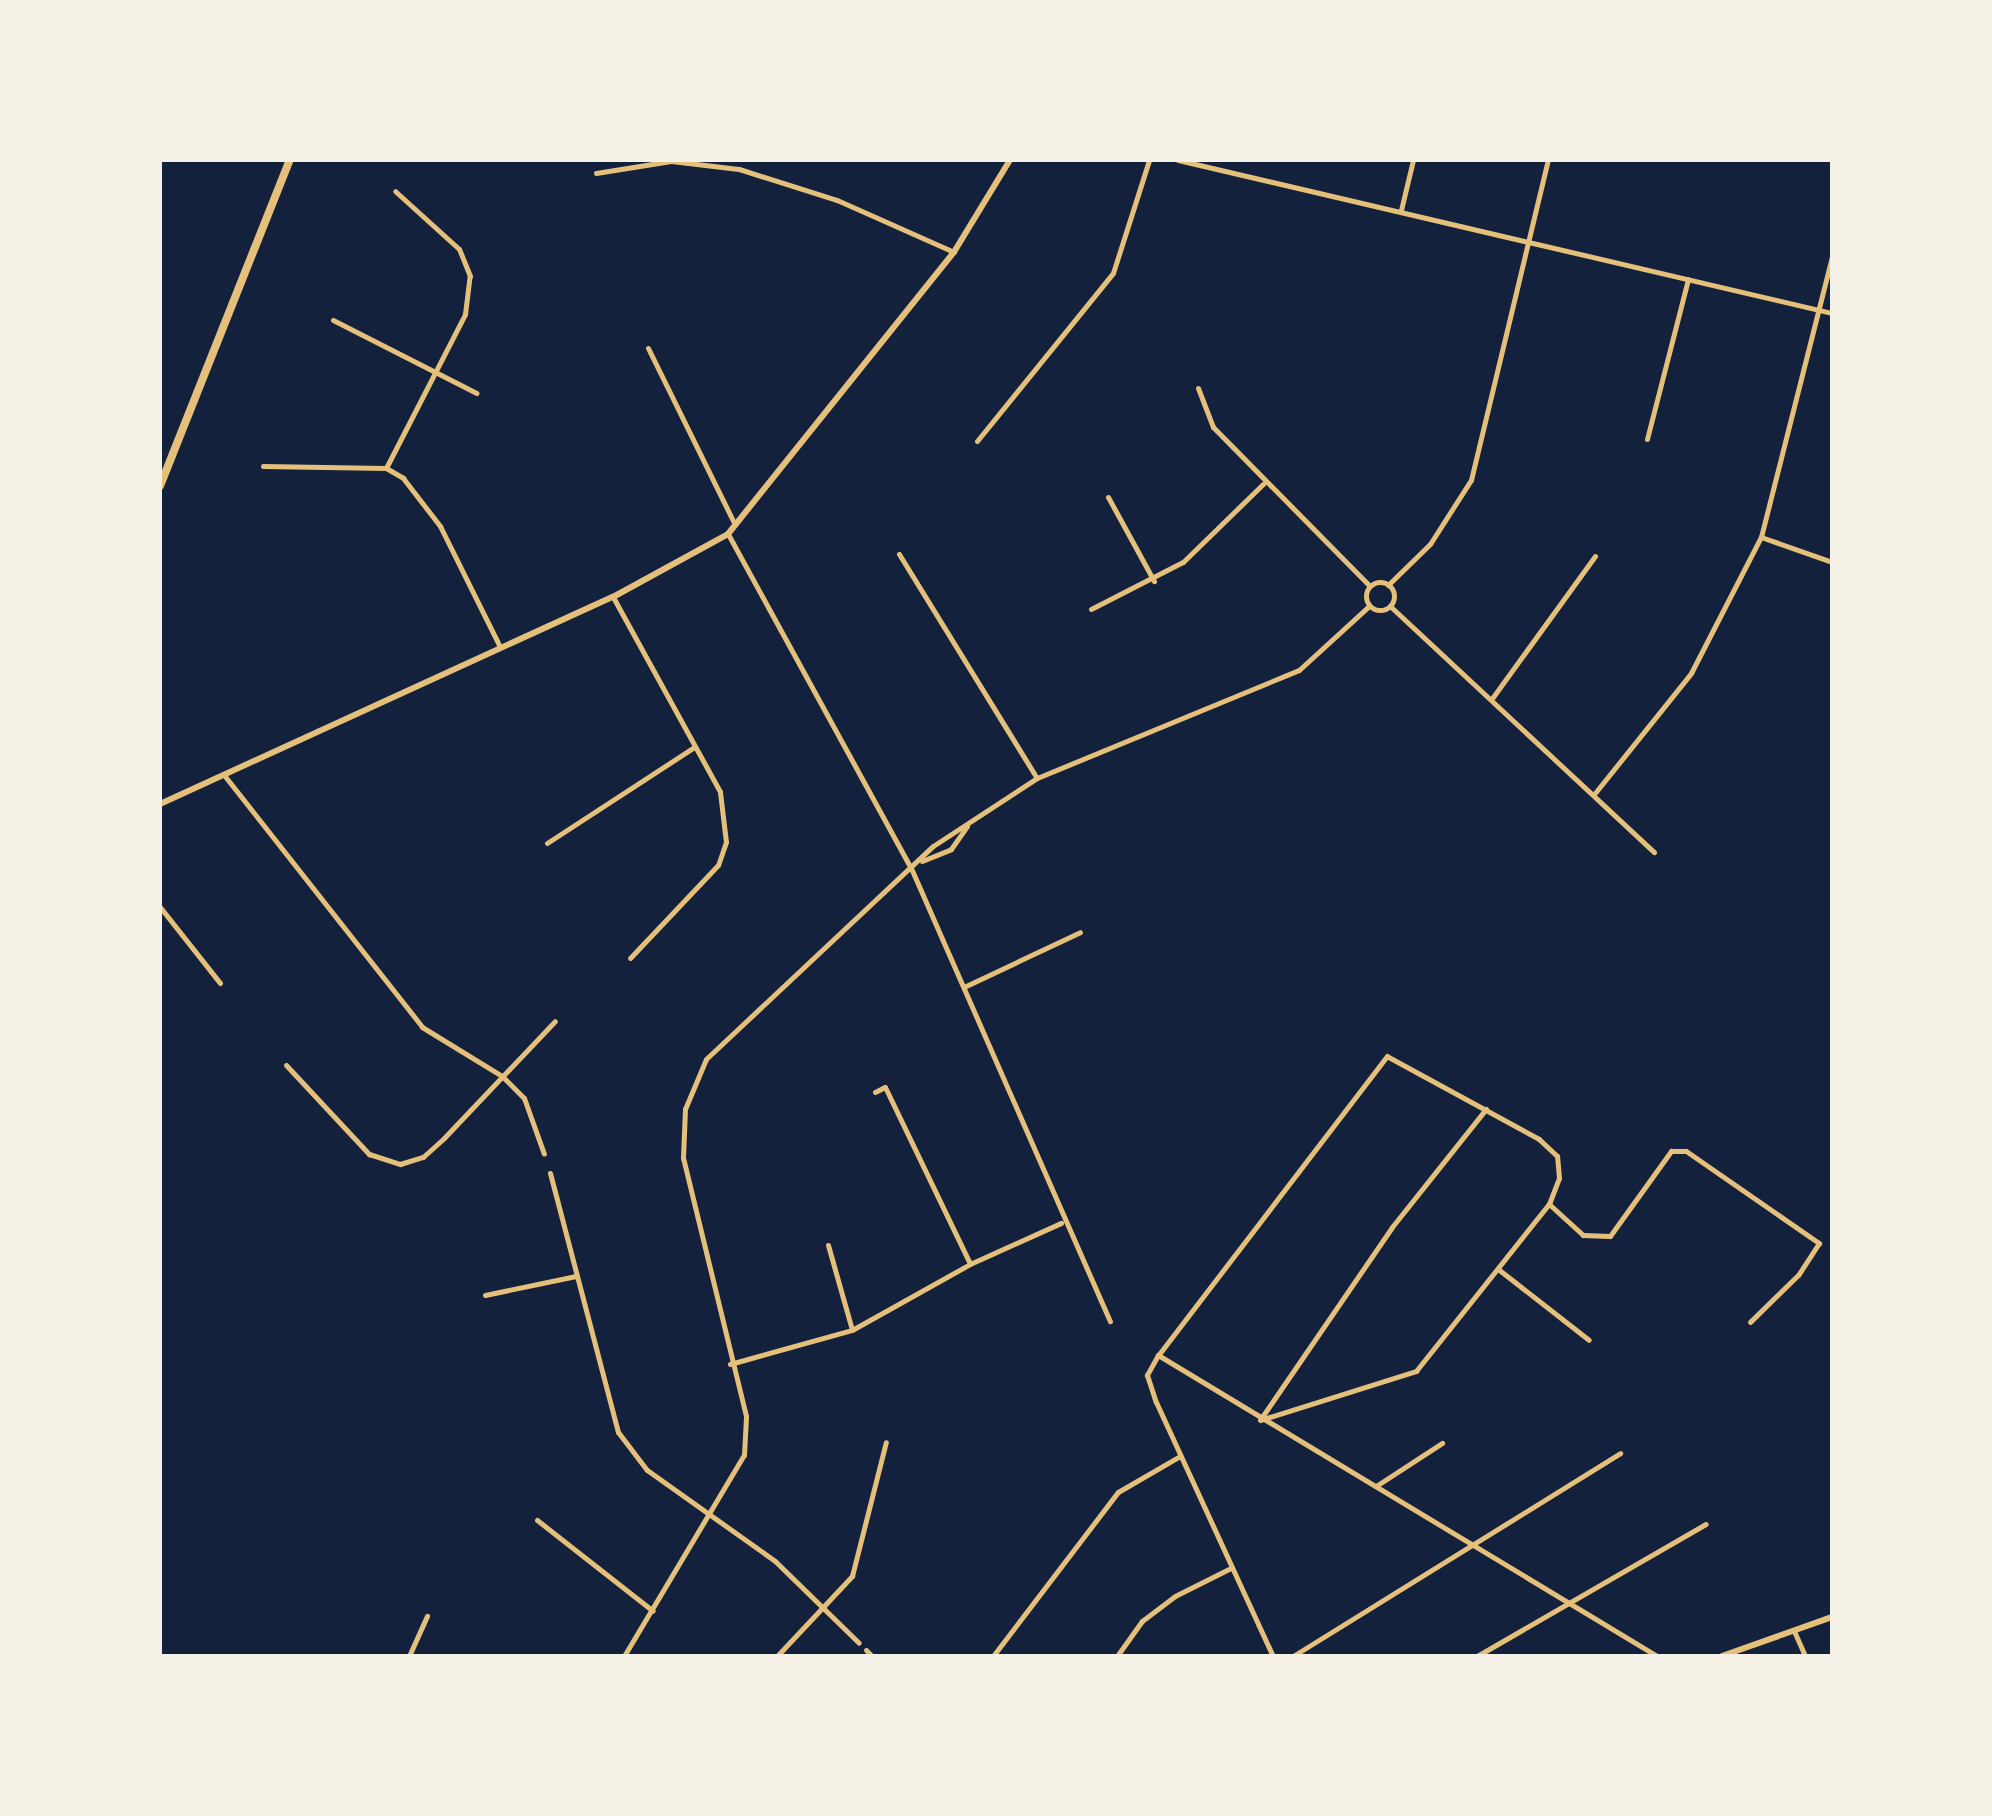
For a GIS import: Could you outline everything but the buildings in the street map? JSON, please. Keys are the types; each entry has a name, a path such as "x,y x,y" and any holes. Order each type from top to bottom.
{"main road":[{"path":"160,486 290,160"}],"street":[{"path":"596,172 671,160 739,169 837,200 954,252"},
{"path":"160,804 499,645 613,596 728,534 954,252 1010,160"},
{"path":"977,441 1113,273 1149,160"},
{"path":"1178,160 1832,313"},
{"path":"1401,210 1413,160"},
{"path":"1370,586 1388,585 1430,544 1471,480 1524,242 1548,160"},
{"path":"386,468 439,371 469,297 466,260 395,191"},
{"path":"1595,793 1692,673 1760,536 1832,257"},
{"path":"1647,439 1688,279"},
{"path":"333,320 476,393"},
{"path":"648,348 736,526"},
{"path":"1198,388 1213,426 1264,484 1370,586 1370,606"},
{"path":"263,466 386,468 440,526 499,645"},
{"path":"1091,609 1154,581 1210,541 1264,484"},
{"path":"1108,496 1154,581"},
{"path":"728,534 911,868 966,986 1062,1223 1110,1320"},
{"path":"1760,536 1832,562"},
{"path":"899,554 1037,778"},
{"path":"1493,697 1594,556"},
{"path":"1388,585 1390,606"},
{"path":"613,596 720,792 726,842 718,866 630,958"},
{"path":"922,862 968,823 1037,778 1299,670 1370,606 1390,606 1493,697 1654,852"},
{"path":"546,844 694,748"},
{"path":"224,775 422,1027 502,1076 524,1098 544,1154"},
{"path":"624,1656 710,1518 744,1455 746,1416 730,1364 683,1158 685,1109 706,1059 911,868 951,849 968,823"},
{"path":"160,907 220,983"},
{"path":"966,986 1080,932"},
{"path":"286,1065 369,1154 400,1164 423,1156 554,1021"},
{"path":"1260,1420 1416,1370 1550,1204 1560,1178 1557,1156 1539,1139 1387,1056 1158,1354 1147,1375 1180,1456 1273,1656"},
{"path":"875,1092 885,1088 970,1264"},
{"path":"1260,1420 1392,1228 1486,1109"},
{"path":"1550,1204 1584,1235 1610,1236 1620,1230 1671,1151 1686,1151 1819,1242 1798,1275 1750,1322"},
{"path":"550,1174 618,1432 647,1470 775,1561 858,1644"},
{"path":"730,1364 852,1330 970,1264 1062,1223"},
{"path":"828,1245 852,1330"},
{"path":"1498,1269 1589,1340"},
{"path":"485,1295 576,1276"},
{"path":"1158,1354 1260,1420 1657,1656"},
{"path":"777,1656 852,1576 886,1442"},
{"path":"1376,1486 1442,1442"},
{"path":"1293,1656 1620,1452"},
{"path":"994,1656 1118,1492 1180,1456"},
{"path":"537,1520 653,1611"},
{"path":"1477,1656 1706,1524"},
{"path":"1117,1656 1142,1621 1175,1596 1232,1568"},
{"path":"409,1656 428,1616"},
{"path":"1722,1656 1832,1616"},
{"path":"1793,1631 1804,1656"},
{"path":"866,1650 872,1656"}]}
